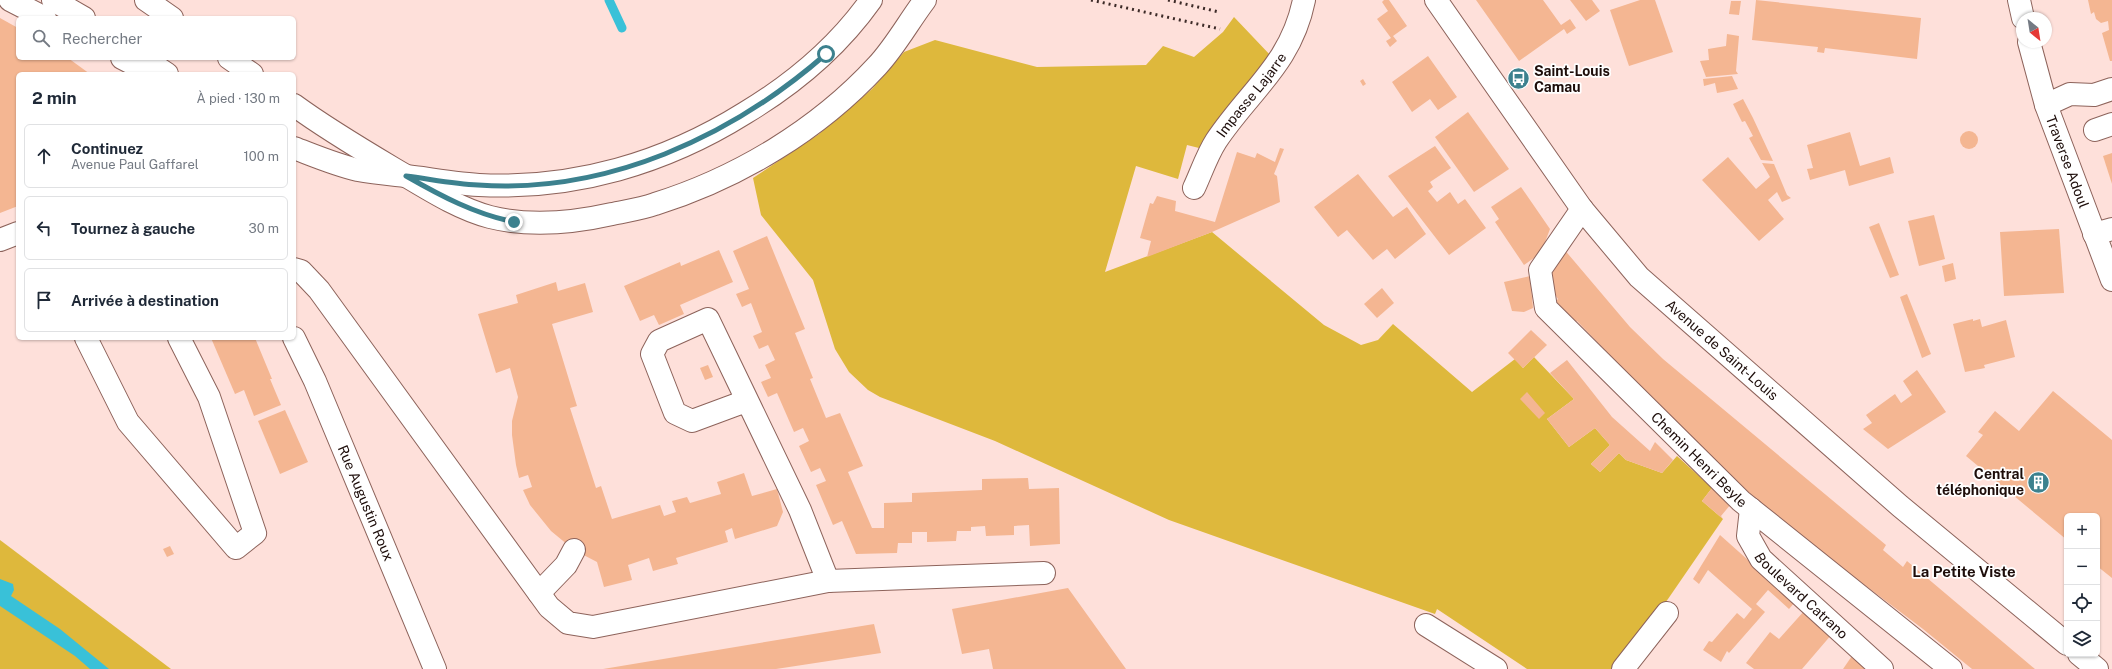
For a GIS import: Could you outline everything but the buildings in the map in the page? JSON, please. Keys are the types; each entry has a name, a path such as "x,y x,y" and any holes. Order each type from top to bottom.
{"street":[{"path":"10,0 41,16"},
{"path":"53,0 81,16"},
{"path":"146,0 169,16"},
{"path":"296,106 346,142 406,176 467,208 488,217 514,222 577,221 654,205 718,180 777,148 837,104 878,66 925,0"},
{"name":"Impasse Lajarre","path":"1194,188 1216,142 1280,61 1300,21 1304,0"},
{"name":"Avenue de Saint-Louis","path":"1437,0 1582,209 1639,277 1900,506 2064,642"},
{"path":"2019,0 2022,12"},
{"path":"296,149 358,170 479,185 549,183 596,175 637,165 669,153 732,122 782,90 826,54 844,35 869,3"},
{"name":"Traverse Adoul","path":"2032,48 2046,104 2103,231 2112,280"},
{"path":"126,60 149,72"},
{"path":"146,60 164,72"},
{"path":"232,60 249,72"},
{"path":"2046,104 2070,94 2087,81 2112,74"},
{"path":"2070,94 2094,95 2112,89"},
{"name":"Chemin Henri Beyle","path":"1582,209 1540,270 1546,308 1712,474 1751,509 1951,669"},
{"path":"0,240 16,234"},
{"path":"296,270 301,271 319,290 549,607 568,623 593,627 828,581 1044,573"},
{"path":"746,401 692,421 675,413 652,354 659,341 708,319 746,401 800,510 828,581"},
{"path":"87,340 128,422 236,548 255,533 208,397 180,340"},
{"name":"Rue Augustin Roux","path":"295,340 315,381 435,669"},
{"name":"Boulevard Catrano","path":"1751,509 1748,536 1761,560 1882,669"},
{"path":"539,593 566,565 574,550"},
{"path":"1622,669 1667,613"},
{"path":"1426,625 1496,669"},
{"path":"2083,657 2097,669"}],"shaded area":[{"path":"1234,17 1272,57 1199,148 1187,145 1178,179 1136,166 1105,272 1212,232 1324,325 1361,345 1378,340 1393,324 1472,392 1515,359 1523,368 1534,357 1574,399 1547,419 1569,447 1595,428 1610,445 1591,464 1600,472 1619,453 1626,460 1662,473 1677,456 1712,488 1702,501 1723,519 1668,599 1615,669 1527,669 1437,609 1435,614 1169,520 995,441 880,397 868,390 849,372 835,349 813,280 761,215 753,178 819,134 872,89 904,52 935,40 1037,67 1146,65 1163,46 1194,57 1223,32"},
{"path":"0,540 8,546 171,669 0,669"}],"water":[{"path":"0,579 13,584 14,590 11,596 60,629 109,669 90,669 75,656 0,606"}],"waterway":[{"path":"609,0 622,28"}],"railway":[{"path":"1091,0 1220,29"},
{"path":"1168,0 1219,12"}],"place":[{"name":"Saint-Louis Camau","path":"1518,79"},
{"name":"Central téléphonique","path":"2039,482"}],"district":[{"name":"La Petite Viste","path":"1964,572"}],"route":[{"path":"514,222 488,217 438,194 406,176 479,185 512,185 549,183 596,175 637,165 669,153 732,122 782,90 826,54"}]}
